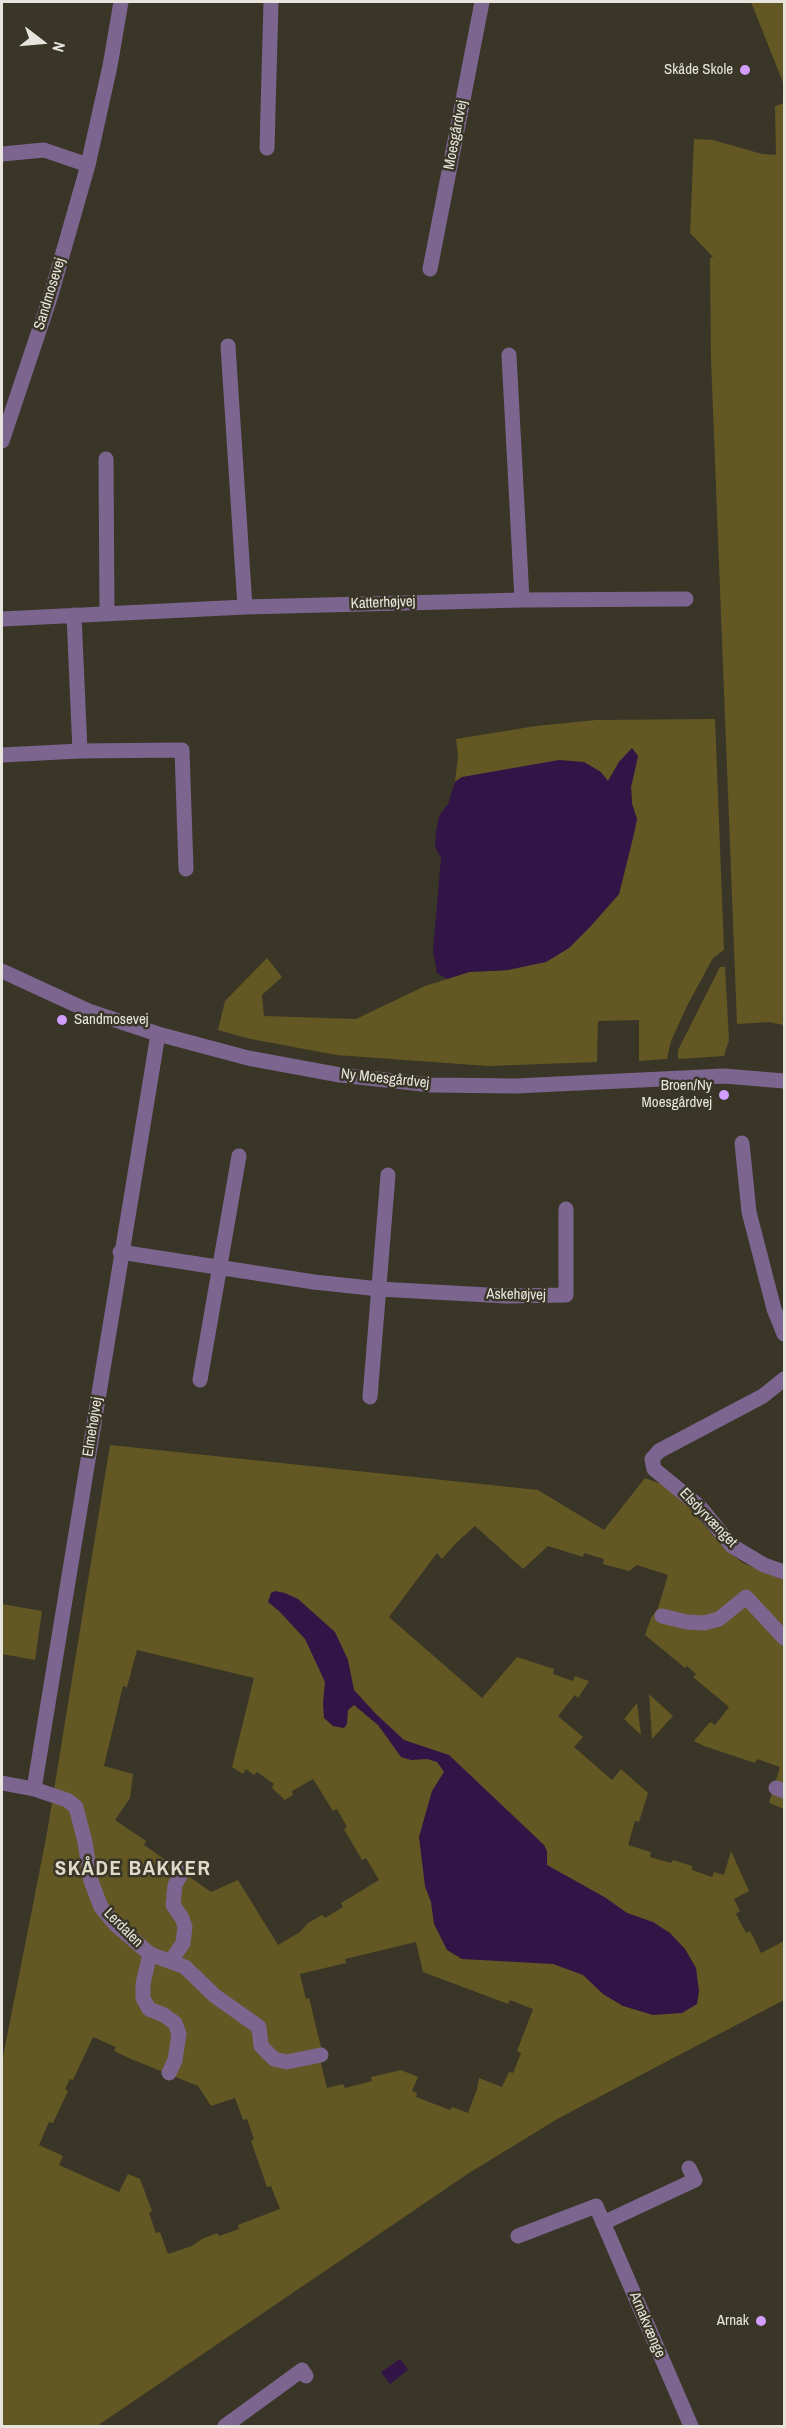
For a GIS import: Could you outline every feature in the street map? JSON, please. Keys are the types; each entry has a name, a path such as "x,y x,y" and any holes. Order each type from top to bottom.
{"street":[{"name":"Sandmosevej","path":"2,441 5,423 50,298 88,165 110,66 121,2"},
{"path":"267,148 271,2"},
{"name":"Moesgårdvej","path":"430,269 482,2"},
{"path":"2,154 44,150 88,165"},
{"path":"228,346 245,607"},
{"path":"508,355 522,600"},
{"path":"106,459 107,614"},
{"name":"Katterhøjvej","path":"2,619 245,607 522,600 686,599"},
{"path":"74,615 80,751"},
{"path":"2,755 80,751 182,750 186,869"},
{"name":"Ny Moesgårdvej","path":"2,970 91,1012 158,1034 248,1058 340,1075 431,1085 516,1086 724,1076 784,1081"},
{"name":"Elmehøjvej","path":"34,1789 120,1252 158,1034"},
{"path":"742,1143 749,1212 774,1309 784,1334"},
{"path":"200,1380 239,1156"},
{"path":"370,1397 388,1175"},
{"name":"Askehøjvej","path":"120,1252 379,1289 506,1296 566,1295 566,1209"},
{"name":"Elsdyrvænget","path":"784,1379 763,1396 658,1451 652,1459 654,1469 699,1506 732,1546 764,1565 784,1572"},
{"path":"662,1616 687,1622 704,1623 718,1619 746,1597 784,1638"},
{"path":"2,1783 34,1789"},
{"name":"Lerdalen","path":"34,1789 67,1800 76,1807 85,1842 91,1881 101,1907 115,1924 150,1954 185,1967 215,1996 259,2027 261,2046 274,2059 287,2062 321,2055"},
{"path":"171,1961 183,1943 185,1927 173,1905 175,1885 182,1872"},
{"name":"Lerdalen","path":"150,1954 143,1984 143,1998 149,2009 164,2015 175,2023 179,2034 175,2060 169,2073"},
{"path":"518,2236 596,2206 603,2223 695,2180 689,2168"},
{"name":"Arnakvænge","path":"603,2223 691,2427"},
{"path":"225,2427 302,2370 306,2376"}],"shaded area":[{"path":"751,2 784,2 784,85"},
{"path":"784,103 784,1025 769,1022 737,1024 711,359 710,258 713,257 690,233 694,139 713,140 762,154 776,155 775,106"},
{"path":"715,719 724,950 713,958 688,1004 671,1041 667,1059 639,1061 639,1020 598,1021 597,1062 488,1066 336,1055 246,1038 218,1030 225,1001 267,958 282,977 262,995 264,1016 356,1019 425,986 469,972 508,970 569,948 619,894 637,819 632,804 631,787 638,756 632,749 619,762 608,781 462,777 455,782 458,756 456,739 536,726 596,720"},
{"path":"632,748 638,756 631,787 632,804 637,819 619,894 569,948 546,962 508,970 469,972 447,979 437,973 433,950 441,858 435,847 436,832 439,816 448,804 455,782 462,777 559,760 584,762 601,772 608,781 619,762"},
{"path":"720,967 725,967 729,1040 724,1056 678,1059 678,1050"},
{"path":"110,1445 538,1490 604,1530 645,1478 672,1488 726,1550 743,1563 784,1580 784,1809 769,1803 780,1767 757,1759 755,1763 694,1741 710,1722 715,1725 729,1707 693,1677 696,1674 687,1666 685,1668 645,1635 651,1618 658,1608 668,1575 637,1565 629,1571 603,1564 604,1559 584,1553 583,1557 548,1546 523,1569 475,1526 442,1559 437,1553 389,1617 482,1698 517,1657 554,1669 553,1674 573,1681 575,1676 589,1681 578,1698 575,1695 558,1716 583,1737 574,1747 612,1780 621,1769 648,1793 639,1822 635,1821 628,1845 651,1852 650,1857 671,1863 673,1860 692,1866 692,1870 712,1877 714,1872 724,1875 731,1851 749,1891 734,1899 740,1911 736,1914 746,1933 750,1931 761,1953 784,1941 784,2000 559,2118 469,2173 97,2426 2,2426 2,2062 47,1833","holes":["137,1650 254,1678 232,1767 243,1774 246,1769 254,1775 257,1772 274,1784 272,1788 285,1800 293,1795 292,1791 313,1779 333,1811 337,1809 347,1827 344,1829 362,1860 366,1858 379,1880 341,1903 343,1907 325,1918 322,1915 308,1923 300,1932 278,1945 238,1880 211,1892 144,1845 146,1841 115,1820 130,1798 133,1774 104,1766 123,1686 127,1687","416,1942 423,1972 508,2004 510,2000 533,2009 517,2051 521,2053 513,2073 509,2072 502,2087 479,2078 468,2113 452,2107 450,2110 416,2097 417,2093 412,2091 418,2077 401,2070 371,2077 372,2081 345,2088 343,2084 327,2088 321,2063 322,2051 309,1998 306,1999 300,1974 346,1963 345,1959","93,2037 116,2047 114,2051 131,2059 198,2086 211,2106 235,2098 243,2120 247,2119 254,2139 251,2141 267,2187 271,2186 280,2209 238,2225 239,2229 219,2236 217,2233 192,2246 168,2254 160,2232 156,2233 149,2213 152,2211 140,2179 128,2174 119,2192 59,2165 63,2156 39,2145 49,2122 53,2123 68,2091 65,2089 70,2079 73,2080"]},
{"path":"275,1591 298,1599 335,1632 348,1660 354,1690 376,1714 404,1740 449,1755 544,1845 547,1851 547,1865 606,1898 627,1913 653,1922 670,1933 685,1949 696,1968 699,1991 697,2004 682,2013 653,2015 623,2006 603,1994 583,1975 553,1964 462,1959 447,1950 434,1924 431,1902 425,1886 419,1837 432,1791 444,1772 437,1762 401,1757 378,1725 354,1705 348,1710 347,1724 344,1728 333,1726 324,1718 325,1682 305,1639 268,1602 271,1593"},
{"path":"2,1604 42,1611 35,1660 2,1654"},
{"path":"649,1694 673,1716 652,1739"},
{"path":"637,1703 641,1735 624,1719"},
{"path":"400,2359 408,2370 390,2384 381,2372"}],"place":[{"name":"Skåde Skole","path":"745,70"},
{"name":"Sandmosevej","path":"62,1020"},
{"name":"Broen/Ny Moesgårdvej","path":"724,1095"},
{"name":"Arnak","path":"761,2321"}],"district":[{"name":"SKÅDE BAKKER","path":"133,1869"}]}
